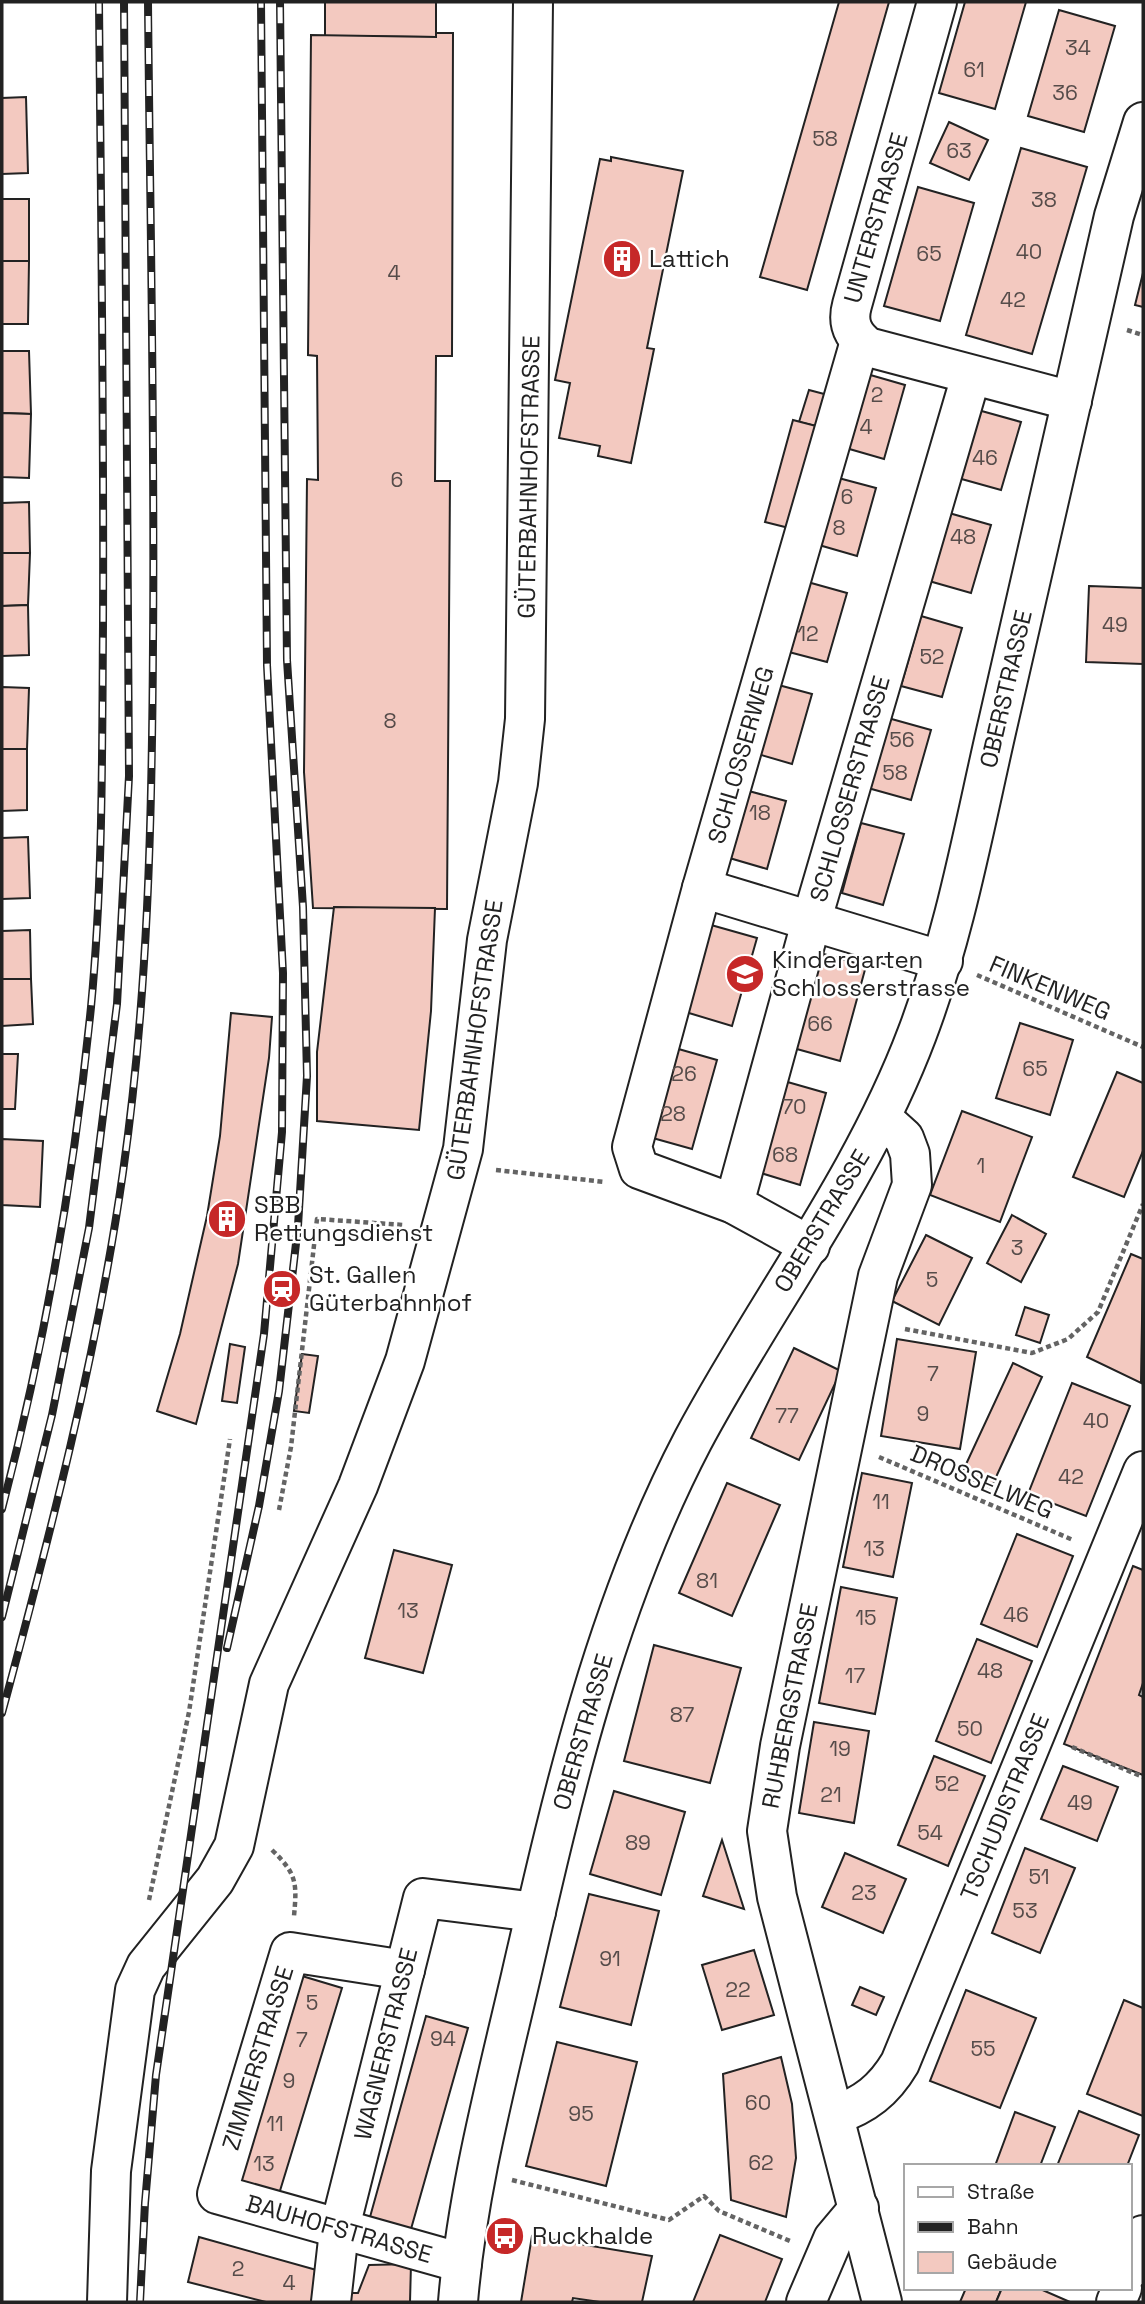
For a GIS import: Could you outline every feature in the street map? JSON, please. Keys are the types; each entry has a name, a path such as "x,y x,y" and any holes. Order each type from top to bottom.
{"street":[{"name":"GÜTERBAHNHOFSTRASSE","path":"107,2302 111,2171 135,1990 146,1966 223,1867 240,1828 269,1684 374,1449 405,1361 463,1149 487,940 518,783 525,719 533,2"},
{"name":"UNTERSTRASSE","path":"937,2 850,314 850,324 860,341 868,347 1072,401"},
{"name":"OBERSTRASSE","path":"458,2302 461,2263 478,2171 536,1912 590,1702 644,1542 692,1442 752,1336 810,1245 883,1119 943,961 1114,216 1143,122"},
{"name":"SCHLOSSERWEG","path":"623,1176 702,888 860,341"},
{"name":"SCHLOSSERSTRASSE","path":"734,1204 812,919 971,376"},
{"path":"702,888 812,919 943,961"},
{"name":"RUHBERGSTRASSE","path":"882,2302 777,1897 767,1831 782,1733 878,1276 909,1198 913,1171 904,1138 883,1119"},
{"path":"623,1176 734,1204 810,1245"},
{"name":"TSCHUDISTRASSE","path":"835,2115 863,2104 875,2095 901,2063 1143,1471"},
{"name":"WAGNERSTRASSE","path":"331,2302 338,2231 423,1898 536,1912"},
{"name":"ZIMMERSTRASSE","path":"217,2194 290,1952 405,1970"},
{"name":"BAUHOFSTRASSE","path":"217,2194 338,2231 461,2263"},
{"path":"806,2302 833,2239 859,2208"},
{"path":"1131,2265 1143,2235"}],"path":[{"path":"1120,328 1143,335"},
{"name":"FINKENWEG","path":"943,961 1143,1047"},
{"path":"527,1172 623,1176"},
{"path":"869,1322 1032,1353 1068,1339 1098,1312 1143,1205"},
{"path":"279,1510 291,1447 317,1219 443,1228"},
{"path":"147,1907 189,1712 230,1439"},
{"name":"DROSSELWEG","path":"874,1455 1075,1541"},
{"path":"1035,1731 1143,1777"},
{"path":"240,1828 274,1851 291,1870 298,1886 290,1952"},
{"path":"478,2171 670,2220 704,2196 719,2211 801,2245"}],"building":[{"path":"325,2 436,2 436,37 325,36"},
{"path":"839,2 889,2 807,290 760,277"},
{"path":"965,2 1026,2 995,109 939,93"},
{"path":"1059,10 1115,26 1084,132 1028,116"},
{"path":"436,33 453,33 452,356 436,356 435,481 450,481 447,909 313,908 304,772 307,479 318,480 317,356 308,355 311,35 436,37"},
{"path":"26,97 28,173 2,174 2,98"},
{"path":"949,122 988,140 969,180 930,163"},
{"path":"1021,148 1087,167 1032,354 966,335"},
{"name":"Lattich","path":"611,157 683,171 647,348 654,349 631,463 598,456 600,446 559,438 570,383 555,380 600,159 611,161"},
{"path":"918,187 974,203 940,321 884,306"},
{"path":"2,199 29,199 29,261 2,261"},
{"path":"2,261 29,261 28,324 2,324"},
{"path":"1143,273 1143,307 1135,305"},
{"path":"2,351 29,351 31,414 2,413"},
{"path":"860,372 905,385 884,459 839,446"},
{"path":"809,390 828,395 820,427 799,422"},
{"path":"978,410 1021,422 1001,490 958,478"},
{"path":"2,413 31,414 29,478 2,477"},
{"path":"793,420 820,427 793,529 765,522"},
{"path":"831,476 876,488 857,556 812,543"},
{"path":"29,502 30,553 2,553 2,503"},
{"path":"949,513 991,525 971,593 929,581"},
{"path":"2,553 30,553 28,605 2,606"},
{"path":"804,581 847,593 827,662 785,651"},
{"path":"1089,586 1143,588 1143,664 1086,662"},
{"path":"28,605 29,655 2,656 2,606"},
{"path":"921,616 962,628 942,697 901,686"},
{"path":"771,683 812,694 792,764 751,752"},
{"path":"2,687 29,688 27,749 2,749"},
{"path":"888,718 931,730 911,800 868,788"},
{"path":"2,749 27,749 27,810 2,811"},
{"path":"745,790 786,801 767,869 726,857"},
{"path":"861,823 904,834 883,905 842,893"},
{"path":"28,837 30,898 2,899 2,838"},
{"path":"334,907 435,908 431,1011 419,1130 317,1121 317,1052"},
{"path":"704,923 757,938 732,1026 679,1010"},
{"path":"30,930 31,979 2,979 2,931"},
{"path":"813,951 866,966 840,1061 786,1046"},
{"path":"2,979 31,979 33,1024 2,1026"},
{"name":"SBB Rettungsdienst","path":"231,1013 272,1017 269,1058 238,1264 196,1424 157,1411 180,1334 207,1216 220,1136"},
{"path":"1020,1023 1073,1040 1050,1115 996,1098"},
{"path":"668,1046 717,1060 692,1149 642,1135"},
{"path":"2,1054 18,1054 15,1109 2,1109"},
{"path":"1117,1072 1143,1083 1143,1151 1124,1197 1073,1177"},
{"path":"777,1079 826,1093 800,1185 751,1170"},
{"path":"962,1111 1032,1137 1000,1222 930,1195"},
{"path":"2,1139 43,1141 40,1207 2,1205"},
{"path":"1012,1215 1046,1234 1021,1282 987,1263"},
{"path":"926,1235 972,1258 939,1325 892,1301"},
{"path":"1131,1254 1143,1259 1141,1383 1087,1357"},
{"path":"1025,1307 1049,1315 1040,1343 1016,1335"},
{"path":"897,1339 976,1352 960,1449 881,1436"},
{"path":"230,1344 245,1347 237,1403 222,1401"},
{"path":"794,1348 841,1371 799,1460 751,1438"},
{"path":"302,1354 318,1356 309,1413 294,1411"},
{"path":"1013,1363 1042,1377 991,1488 961,1475"},
{"path":"1072,1383 1130,1406 1086,1516 1028,1494"},
{"path":"862,1473 912,1483 893,1577 843,1567"},
{"path":"727,1483 780,1505 732,1616 679,1593"},
{"path":"1017,1534 1073,1556 1037,1647 981,1624"},
{"path":"394,1550 452,1565 423,1673 365,1658"},
{"path":"1133,1566 1143,1570 1143,1683 1139,1695 1143,1697 1143,1775 1064,1744"},
{"path":"841,1587 897,1598 875,1714 819,1703"},
{"path":"977,1639 1032,1661 991,1763 936,1741"},
{"path":"654,1645 741,1668 710,1783 624,1761"},
{"path":"814,1722 869,1731 854,1823 799,1813"},
{"path":"934,1756 985,1776 948,1866 898,1845"},
{"path":"1063,1766 1118,1787 1097,1841 1041,1819"},
{"path":"614,1791 685,1812 661,1895 590,1874"},
{"path":"722,1840 744,1909 703,1896"},
{"path":"1025,1848 1075,1868 1040,1953 992,1933"},
{"path":"845,1853 906,1879 883,1933 822,1907"},
{"path":"589,1894 659,1911 631,2025 560,2007"},
{"path":"754,1950 774,2015 722,2030 702,1965"},
{"path":"302,1976 342,1988 279,2194 239,2182"},
{"path":"860,1987 884,1997 876,2015 852,2005"},
{"path":"966,1990 1036,2018 1000,2108 930,2081"},
{"path":"1124,2000 1143,2008 1143,2116 1087,2094"},
{"path":"426,2016 468,2028 411,2229 370,2217"},
{"path":"557,2042 637,2062 606,2186 526,2166"},
{"path":"781,2057 792,2104 796,2158 786,2217 731,2200 723,2074"},
{"path":"1079,2111 1139,2135 1128,2164 1058,2164"},
{"path":"1015,2112 1055,2127 1041,2164 996,2164"},
{"path":"720,2235 782,2259 765,2302 693,2302"},
{"path":"532,2236 652,2256 642,2302 600,2302 573,2298 572,2302 521,2302"},
{"path":"199,2237 320,2271 311,2302 266,2302 188,2282"},
{"path":"411,2264 410,2302 349,2302 349,2293 358,2293 369,2265"},
{"path":"965,2290 1001,2290 996,2302 960,2302"},
{"path":"1001,2290 1043,2290 1070,2302 996,2302"}],"railway":[{"path":"2,1509 45,1322 67,1197 95,960 101,817 103,626 99,2"},
{"path":"2,1617 52,1415 89,1228 117,1004 129,776 124,2"},
{"path":"2,1713 55,1512 100,1309 123,1172 138,1040 150,842 152,710 153,484 148,2"},
{"path":"140,2302 156,2075 264,1334 282,1132 283,973 267,665 261,2"},
{"path":"227,1648 259,1506 279,1391 298,1226 307,1076 303,907 287,660 280,2"}],"place":[{"name":"Lattich","path":"622,259"},
{"name":"Kindergarten Schlosserstrasse","path":"745,974"},
{"name":"SBB Rettungsdienst","path":"227,1219"},
{"name":"St. Gallen Güterbahnhof","path":"282,1289"},
{"name":"Ruckhalde","path":"505,2236"}]}
